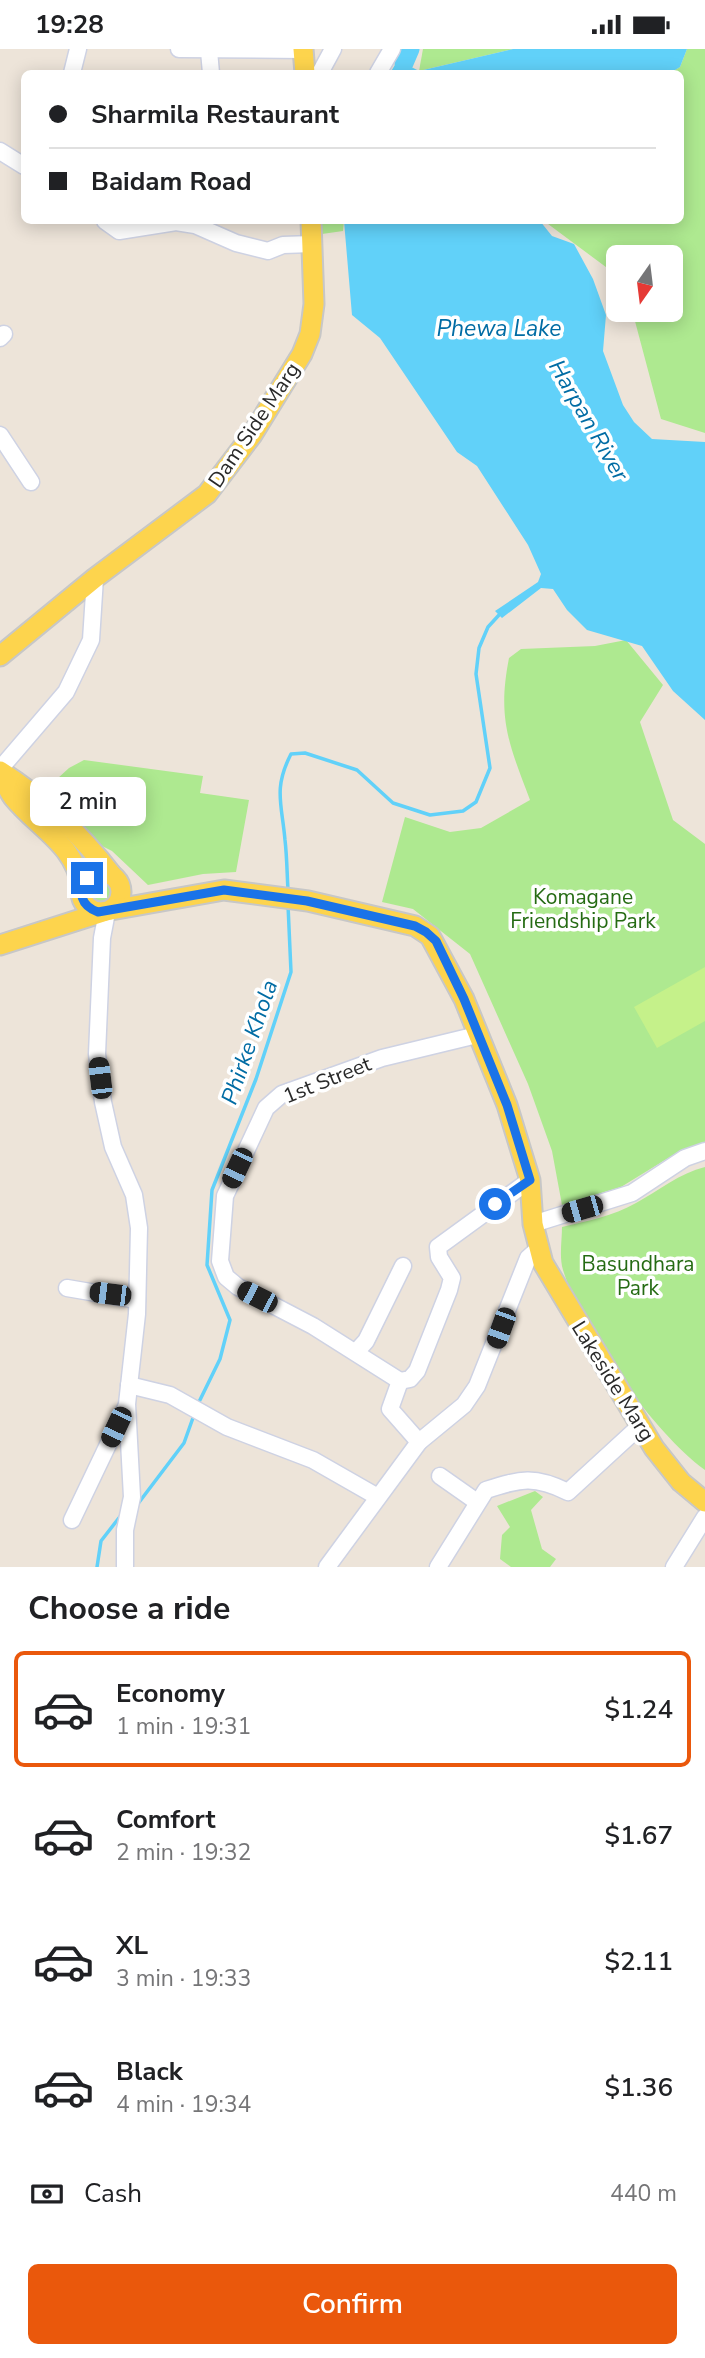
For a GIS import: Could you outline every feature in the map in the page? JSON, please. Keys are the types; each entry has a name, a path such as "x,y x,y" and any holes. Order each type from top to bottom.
{"main road":[{"path":"303,49 304,70"},
{"name":"Dam Side Marg","path":"0,656 95,578 206,494 252,435 308,343 314,311 311,224"},
{"path":"0,771 29,789 96,854 114,877 121,896 107,911 89,908 81,891 75,863 13,796 0,771"},
{"path":"59,927 75,914 81,891 91,874 102,872 137,892 173,898"},
{"name":"Lakeside Marg","path":"0,945 107,911 212,890 274,894 415,926 430,936 464,999 507,1105 530,1180 538,1249 568,1310 640,1426 667,1465 705,1503"}],"street":[{"path":"73,70 78,49"},
{"path":"179,49 303,49"},
{"path":"322,70 333,49"},
{"path":"381,70 392,49"},
{"path":"209,51 211,70"},
{"path":"0,151 21,164"},
{"path":"110,224 119,230 155,224 195,225 236,243 268,251 283,246 312,244"},
{"path":"0,435 31,482"},
{"path":"0,771 57,704 71,681 91,640 95,578"},
{"path":"107,911 103,927 97,1054 103,1102 113,1147 137,1206 137,1300 127,1404 132,1497 125,1530 125,1567"},
{"name":"1st Street","path":"400,1381 382,1372 356,1352 237,1287 226,1277 220,1261 225,1196 267,1108 282,1094 382,1058 477,1035"},
{"path":"533,1224 632,1193 685,1158 705,1151"},
{"path":"419,1442 390,1409 400,1381 410,1379 416,1371 453,1277 439,1257 438,1247 530,1180"},
{"path":"327,1567 376,1496 419,1442 464,1405 477,1386 528,1258 538,1249"},
{"path":"356,1352 366,1341 403,1266"},
{"path":"67,1288 137,1300"},
{"path":"129,1385 170,1395 206,1417 313,1460 376,1496"},
{"path":"72,1520 127,1404"},
{"path":"438,1567 486,1490 526,1479 536,1479 568,1492 640,1426"},
{"path":"440,1476 477,1502"},
{"path":"674,1567 705,1517"}],"green space":[{"path":"423,49 513,49 423,70 419,70"},
{"path":"687,49 705,49 705,433 661,419 635,322 683,322 683,245 606,245 606,267 548,224 684,224 684,70 674,70 680,67"},
{"path":"321,224 344,224 343,231 322,234"},
{"name":"Komagane Friendship Park","path":"626,640 663,685 640,722 673,820 705,844 705,1144 665,1160 621,1187 562,1205 552,1151 528,1084 470,954 413,909 382,902 405,817 450,832 481,828 530,800 507,731 504,698 509,658 521,649 595,646"},
{"path":"84,760 203,776 200,793 249,800 236,872 203,874 148,885 112,851 100,845 45,790 69,768"},
{"path":"102,880 113,887 114,892 107,903 102,904 91,897 90,892 97,881"},
{"path":"705,967 705,1021 657,1048 634,1007"},
{"name":"Basundhara Park","path":"705,1167 705,1470 664,1431 622,1379 572,1295 563,1270 561,1254 562,1227 618,1211 678,1178"},
{"path":"535,1491 543,1497 531,1510 542,1549 556,1559 550,1567 511,1567 500,1559 502,1535 510,1527 497,1506"}],"water":[{"path":"513,49 687,49 680,67 675,70 423,70"},
{"path":"398,60 417,70 392,70"},
{"name":"Phewa Lake","path":"344,224 542,224 552,236 574,244 593,279 606,315 603,351 623,405 634,422 652,439 705,442 705,720 673,691 642,646 587,630 567,610 553,589 541,588 502,618 495,611 538,582 541,574 528,545 477,466 457,452 380,338 352,315"}],"waterway":[{"path":"404,63 410,49"},
{"name":"Phirke Khola","path":"288,890 280,787 291,754 305,753 357,770 393,803 430,815 463,811 476,802 490,768 476,674 479,648 488,627 499,615"},
{"name":"Phirke Khola","path":"198,1404 220,1359 230,1320 207,1265 212,1190 256,1079 291,972 288,905"},
{"name":"Phirke Khola","path":"137,1505 184,1443 194,1415"},
{"name":"Phirke Khola","path":"97,1567 101,1541 122,1514"}],"route":[{"path":"87,878 81,887 82,900 89,908 98,912 224,890 274,894 415,926 426,932 436,941 464,999 507,1105 530,1180 495,1204"}],"water label":[{"name":"Harpan River","path":"589,420"}]}
